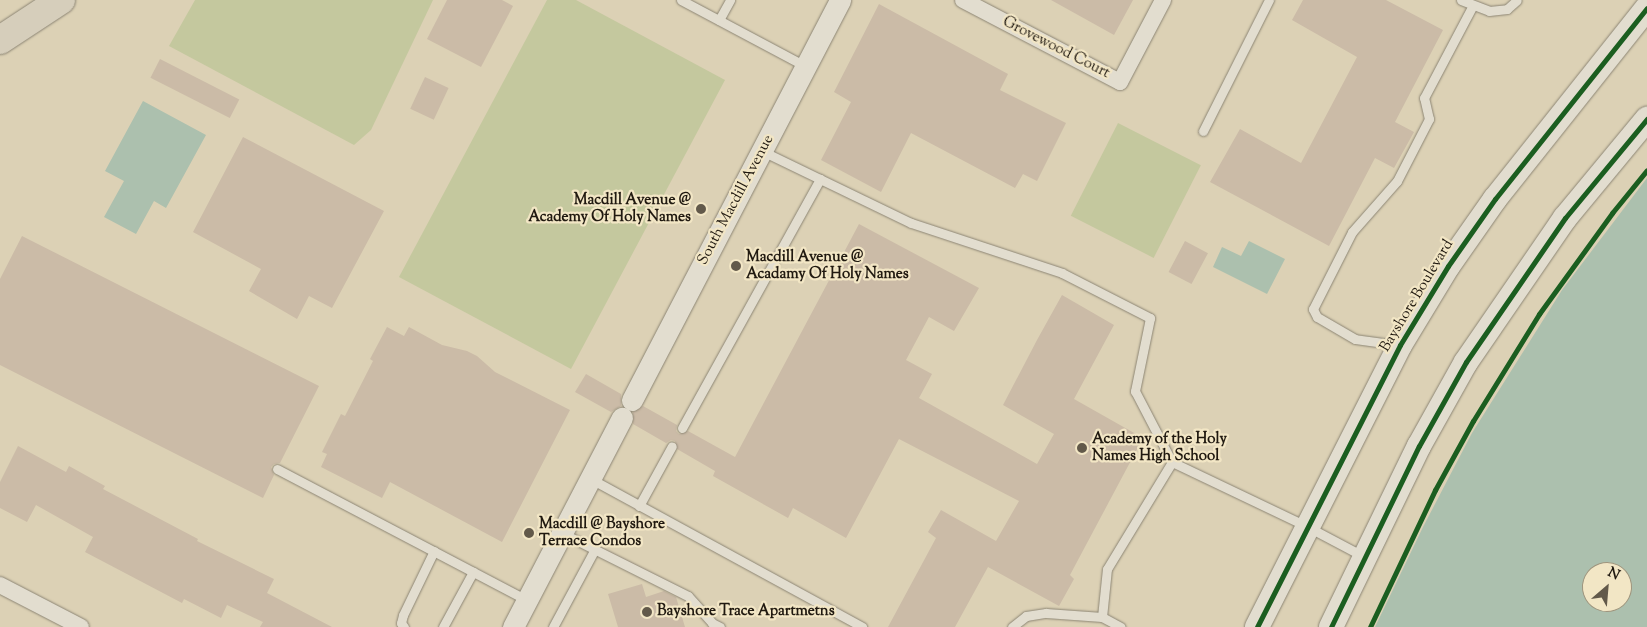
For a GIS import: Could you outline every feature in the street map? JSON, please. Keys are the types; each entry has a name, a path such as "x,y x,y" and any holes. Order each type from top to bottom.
{"highway":[{"path":"0,40 61,0"}],"main road":[{"name":"Bayshore Boulevard","path":"1257,627 1400,345 1448,266 1494,199 1647,8"},
{"path":"1331,627 1419,446 1466,362 1566,218 1647,119"}],"street":[{"name":"South Macdill Avenue","path":"513,627 840,0"},
{"name":"Grovewood Court","path":"963,0 1120,82 1163,0"},
{"path":"0,585 81,627"}],"lane":[{"path":"681,0 805,66"},
{"path":"719,20 730,0"},
{"path":"1203,131 1269,0"},
{"path":"1461,0 1488,11 1507,9 1517,0"},
{"path":"1400,345 1355,339 1317,318 1314,310 1352,232 1379,199 1397,181 1429,119 1424,98 1474,5"},
{"path":"761,151 911,223 1062,272 1150,318 1135,391 1172,462 1308,526 1364,557"},
{"path":"682,428 820,179"},
{"path":"639,506 672,446"},
{"path":"1102,617 1107,569 1172,462"},
{"path":"277,470 527,600"},
{"path":"590,479 862,627"},
{"path":"562,533 688,596 712,623 720,627"},
{"path":"553,627 595,549"},
{"path":"404,627 401,623 403,615 434,551"},
{"path":"443,627 473,572"},
{"path":"1012,627 1026,616 1046,613 1102,617 1121,627"}],"green space":[{"path":"195,0 433,0 371,130 354,145 169,46"},
{"path":"547,0 576,0 725,80 571,369 399,277"},
{"path":"1118,123 1201,165 1154,258 1071,216"}],"shaded area":[{"path":"143,101 206,135 166,208 154,201 136,234 104,217 124,181 105,171"},
{"path":"1647,178 1647,627 1375,627 1423,527 1472,433 1562,290"},
{"path":"1249,241 1285,259 1267,294 1213,267 1222,247 1241,256"}],"building":[{"path":"447,0 502,0 513,6 481,67 427,39"},
{"path":"1051,0 1133,0 1114,35"},
{"path":"1303,0 1386,0 1443,30 1395,122 1414,132 1394,168 1375,158 1329,246 1210,182 1240,129 1301,163 1357,57 1292,20"},
{"path":"879,4 1008,74 1000,90 1066,123 1037,181 1023,174 1015,188 911,133 881,192 821,160 851,102 834,92"},
{"path":"160,59 239,99 230,118 150,78"},
{"path":"425,77 449,88 434,120 410,109"},
{"path":"243,137 384,211 332,308 309,296 297,319 249,291 261,269 193,232"},
{"path":"859,224 979,288 954,331 929,317 906,360 932,374 919,398 1037,464 1054,434 1003,405 1037,340 1062,295 1114,325 1074,399 1143,438 1070,575 1074,579 1059,606 988,567 955,627 888,627 936,538 928,532 941,510 996,541 1019,501 899,439 846,538 793,508 788,518 713,476 715,471 677,449 675,441 671,440 666,443 633,424 633,412 643,406 677,425 676,431 679,434 688,431 735,457"},
{"path":"22,236 319,386 280,463 274,464 271,467 274,475 263,498 0,365 0,279"},
{"path":"1185,241 1208,253 1192,284 1169,272"},
{"path":"387,327 404,336 409,327 442,345 467,351 477,356 495,372 570,410 502,542 390,482 382,498 321,467 327,454 322,452 341,414 345,416 373,361 370,359"},
{"path":"586,374 621,394 621,406 611,412 575,392"},
{"path":"18,446 66,472 69,466 105,486 103,489 198,539 197,541 274,579 267,593 332,627 260,627 263,622 227,605 221,618 184,599 182,603 85,552 93,537 36,505 27,522 0,508 0,482"},
{"name":"Bayshore Trace Apartmetns","path":"642,584 646,597 664,591 676,597 685,627 618,627 608,594"}],"cycle path":[{"path":"1257,627 1400,345 1448,266 1495,199 1647,8"},
{"path":"1331,627 1419,446 1466,362 1565,218 1647,119"},
{"path":"1370,627 1435,490 1473,421 1539,314 1612,213 1647,170"}],"place":[{"name":"Macdill Avenue @ Academy Of Holy Names","path":"701,209"},
{"name":"Macdill Avenue @ Acadamy Of Holy Names","path":"736,266"},
{"name":"Academy of the Holy Names High School","path":"1082,448"},
{"name":"Macdill @ Bayshore Terrace Condos","path":"529,533"},
{"name":"Bayshore Trace Apartmetns","path":"647,612"}]}
